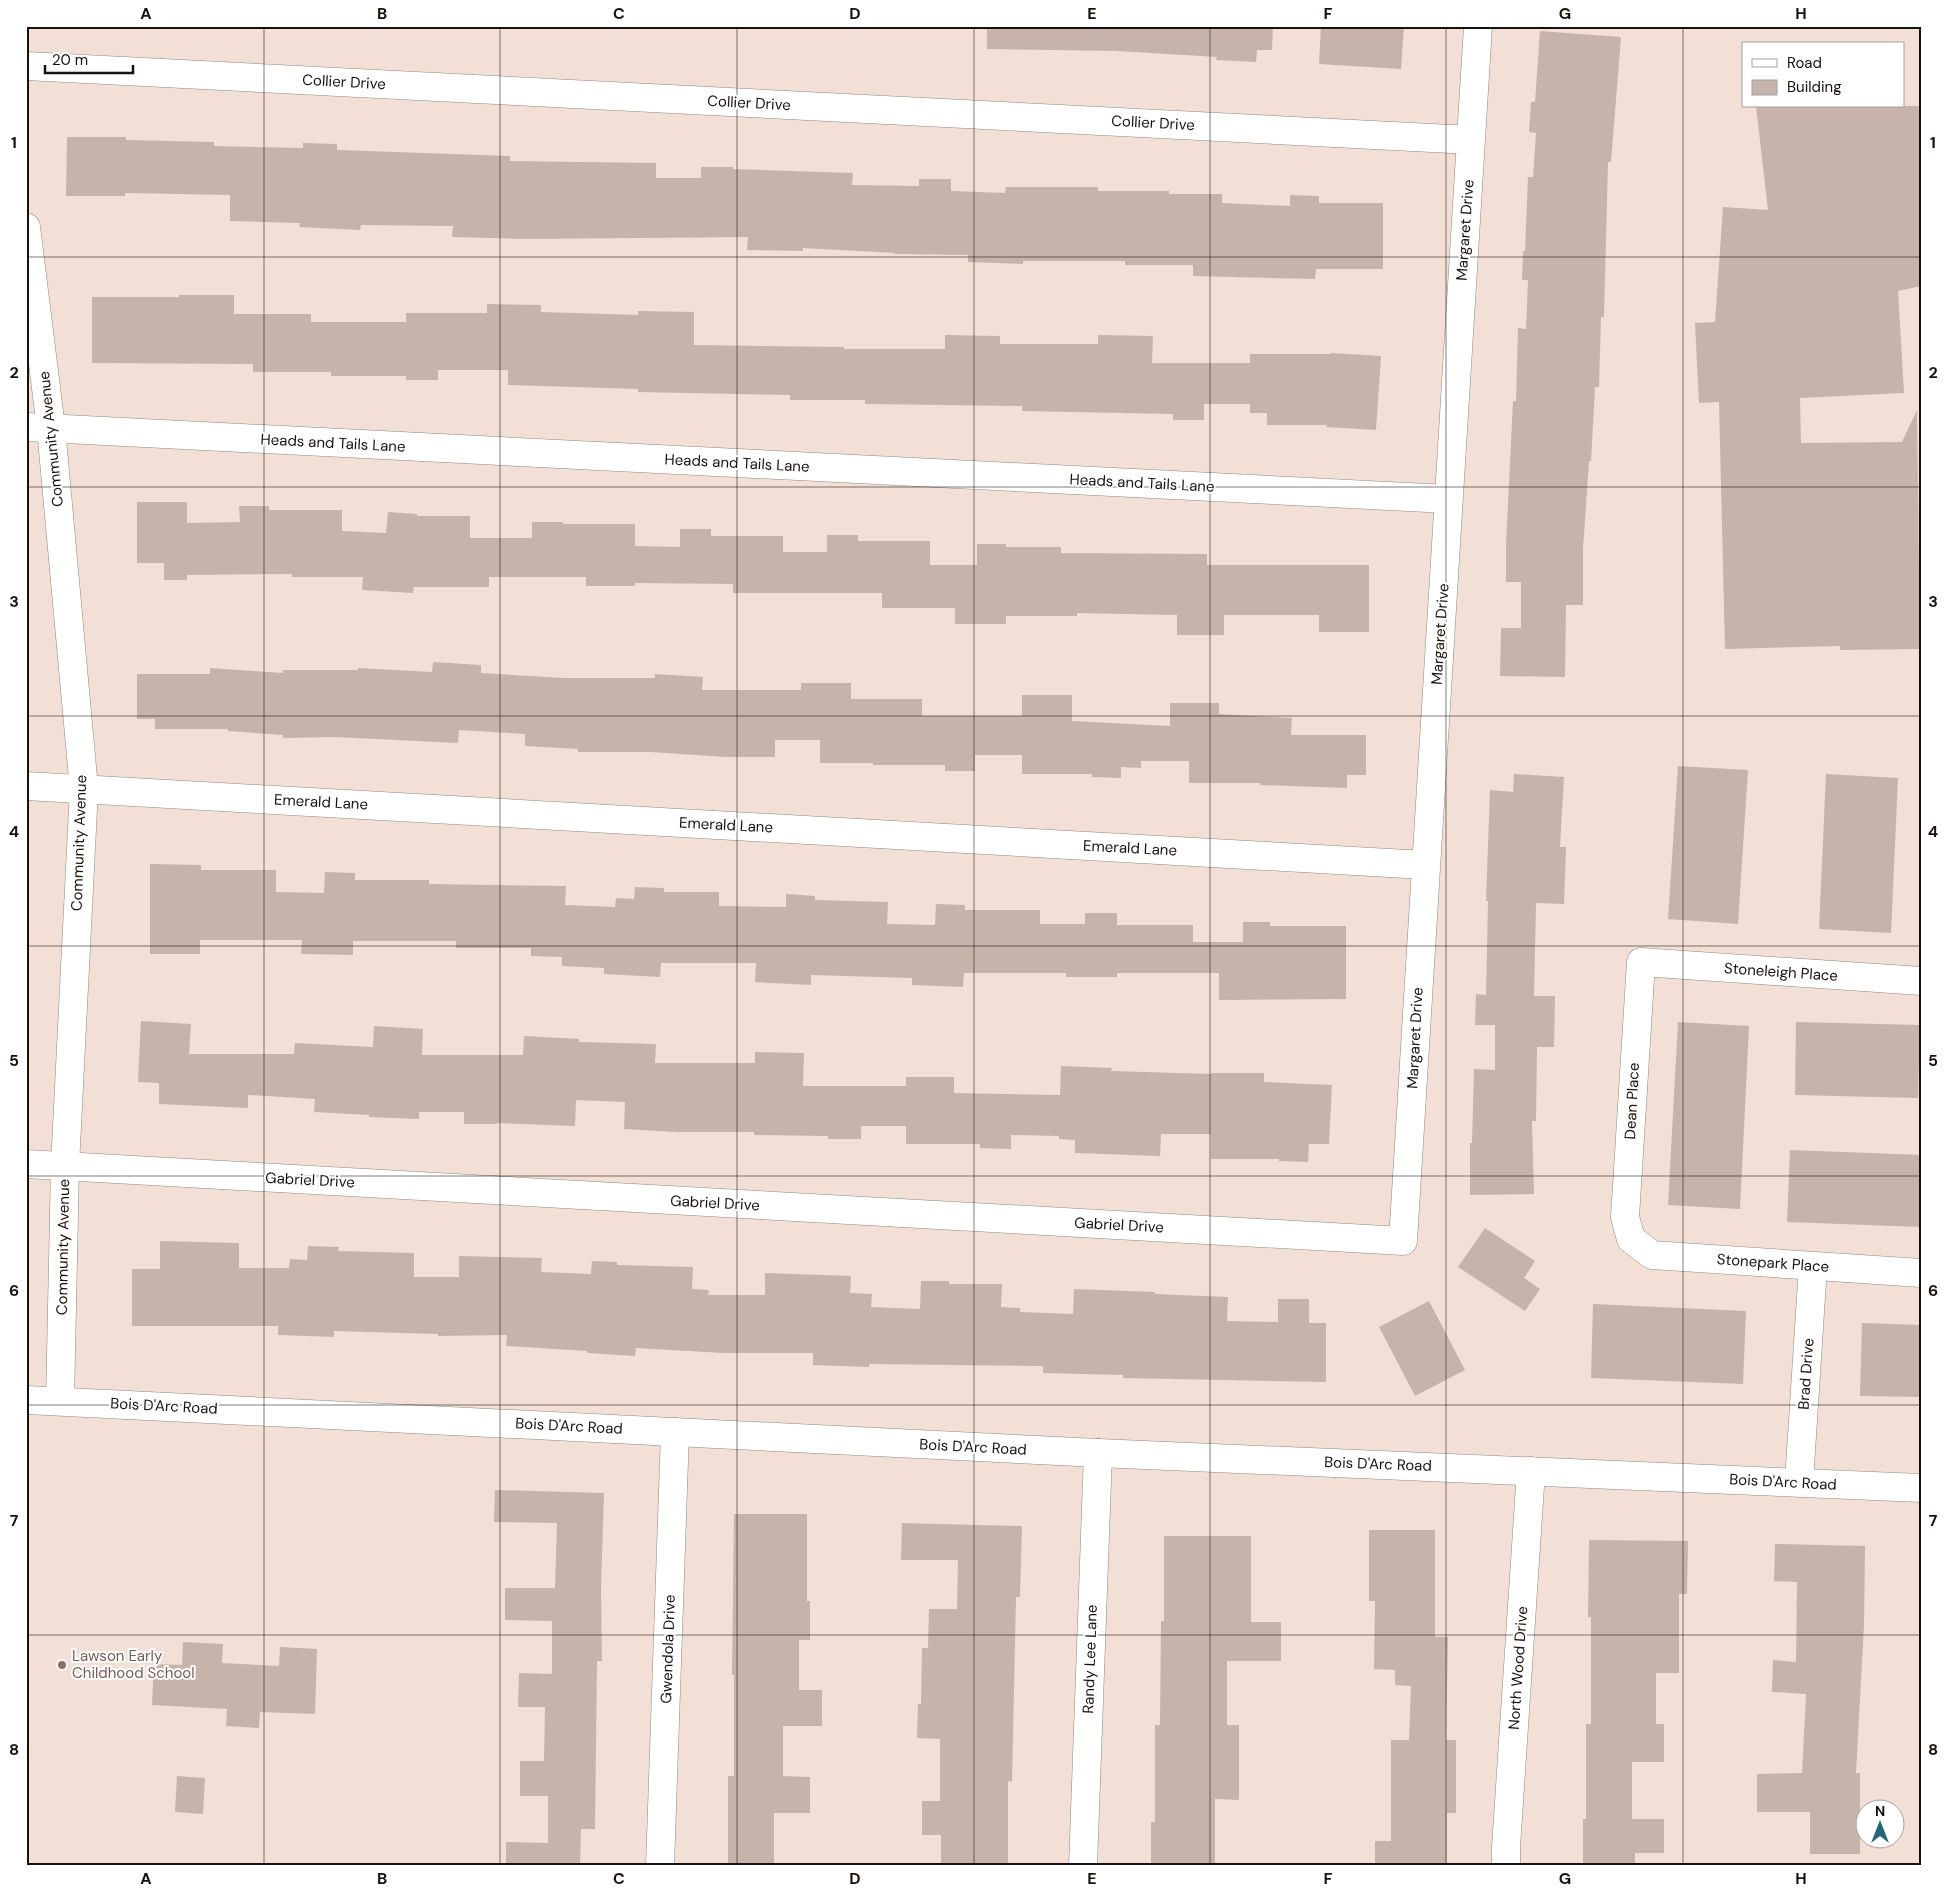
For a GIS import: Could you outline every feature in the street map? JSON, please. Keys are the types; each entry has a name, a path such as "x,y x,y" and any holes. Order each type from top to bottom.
{"street":[{"name":"Margaret Drive","path":"1403,1241 1478,26"},
{"name":"Collier Drive","path":"26,66 1471,140"},
{"name":"Community Avenue","path":"26,227 39,428 84,789 65,1166 60,1401"},
{"name":"Heads and Tails Lane","path":"39,428 1448,499"},
{"name":"Emerald Lane","path":"26,786 1425,865"},
{"name":"Stoneleigh Place","path":"1641,962 1921,981"},
{"name":"Dean Place","path":"1631,1239 1626,1218 1641,962"},
{"name":"Gabriel Drive","path":"26,1164 1403,1241"},
{"name":"Stonepark Place","path":"1631,1239 1652,1254 1921,1273"},
{"name":"Brad Drive","path":"1799,1482 1813,1266"},
{"name":"Bois D'Arc Road","path":"26,1400 1098,1453 1921,1488"},
{"name":"Gwendola Drive","path":"660,1866 676,1432"},
{"name":"Randy Lee Lane","path":"1083,1866 1098,1453"},
{"name":"North Wood Drive","path":"1506,1866 1531,1471"}],"building":[{"path":"987,26 1273,26 1272,50 1257,50 1256,62 1216,60 1217,57 1118,51 987,49"},
{"path":"1321,26 1404,26 1401,69 1319,64"},
{"path":"1540,31 1621,37 1611,162 1608,162 1604,317 1601,317 1599,387 1595,387 1591,461 1589,461 1583,549 1583,605 1566,605 1565,677 1500,676 1501,628 1521,628 1521,582 1506,582 1506,546 1513,401 1516,401 1518,328 1526,329 1528,280 1522,280 1523,251 1525,251 1528,177 1533,177 1536,133 1529,132 1531,102 1535,102"},
{"path":"1904,106 1921,106 1921,286 1898,291 1904,393 1800,398 1801,443 1902,442 1917,410 1920,649 1840,650 1840,646 1725,649 1719,402 1699,403 1695,323 1715,322 1723,207 1768,210 1756,108 1904,108"},
{"path":"67,137 126,137 126,140 214,142 214,146 303,148 303,143 337,144 337,150 510,156 510,161 656,163 656,178 701,178 701,167 733,167 733,169 853,173 852,185 919,186 919,179 951,179 951,191 1005,193 1006,187 1098,187 1098,191 1169,191 1169,194 1222,194 1222,203 1290,206 1290,195 1319,196 1319,203 1383,203 1383,269 1316,269 1315,279 1193,276 1193,265 1125,265 1125,261 1023,261 1023,264 968,262 968,255 895,254 803,248 803,251 747,250 748,237 527,239 452,237 453,226 361,225 360,230 299,227 300,223 230,221 230,195 125,193 125,196 66,196"},
{"path":"179,295 234,295 234,314 311,314 311,322 406,322 406,313 487,313 487,304 541,305 541,312 638,315 638,311 694,312 694,345 844,347 844,349 945,349 945,335 1000,336 1000,344 1098,344 1098,335 1153,336 1152,363 1250,363 1250,354 1331,353 1381,356 1376,430 1326,427 1327,425 1267,425 1267,413 1250,413 1250,404 1204,404 1204,420 1173,420 1173,414 1022,411 1022,406 865,404 865,400 790,400 790,395 638,392 638,389 508,385 508,370 438,370 438,380 406,380 406,376 331,376 331,372 253,372 253,364 92,363 92,297 179,297"},
{"path":"137,502 187,502 187,523 240,522 239,506 269,506 269,510 342,510 342,531 386,533 388,512 417,514 417,516 470,516 470,538 532,538 532,522 635,524 635,546 680,547 680,529 711,529 711,536 783,536 783,552 827,552 827,535 858,535 858,541 930,541 930,565 977,565 977,544 1006,544 1006,547 1061,547 1061,553 1207,554 1207,565 1369,565 1369,632 1319,632 1319,615 1224,615 1224,635 1177,635 1177,615 1077,613 1077,616 1006,616 1006,624 955,624 955,608 882,608 882,593 733,593 733,584 635,583 635,586 586,586 586,577 489,577 489,587 414,587 413,593 362,590 363,577 292,577 292,574 187,575 187,580 164,580 164,563 137,563"},
{"path":"433,662 481,665 481,673 564,678 655,678 655,674 703,677 702,690 801,690 801,683 851,683 851,699 922,699 922,716 1022,716 1022,695 1072,695 1072,721 1170,726 1170,703 1219,703 1219,714 1292,718 1291,735 1366,735 1366,775 1347,775 1347,788 1260,785 1260,783 1189,783 1189,761 1141,761 1141,768 1121,767 1121,778 1092,777 1092,774 1022,774 1022,755 975,755 975,771 945,771 945,765 820,763 820,740 775,740 775,757 726,757 650,752 578,752 578,749 525,746 525,734 459,730 458,743 334,737 283,738 283,735 228,731 228,729 155,729 155,719 137,719 137,674 210,674 210,668 283,673 283,670 358,670 358,668 432,672"},
{"path":"1678,766 1748,770 1738,924 1668,919"},
{"path":"1514,774 1564,777 1560,847 1566,847 1564,904 1536,903 1534,996 1555,996 1554,1047 1537,1047 1536,1121 1532,1121 1534,1194 1470,1195 1470,1143 1472,1143 1474,1069 1495,1070 1495,1025 1475,1025 1476,994 1486,995 1488,901 1486,901 1490,790 1513,792"},
{"path":"1826,774 1898,778 1891,933 1819,929"},
{"path":"150,864 201,865 201,870 276,870 276,892 324,893 325,872 355,873 355,880 429,880 429,884 566,886 565,905 615,907 616,898 634,899 635,887 664,888 664,892 719,892 719,906 786,907 786,894 815,896 815,900 888,902 887,924 935,925 936,904 965,905 965,910 1040,910 1040,924 1085,924 1085,913 1117,913 1117,925 1193,925 1193,942 1243,942 1243,922 1270,922 1270,926 1346,926 1346,999 1219,1000 1219,973 1117,973 1117,977 1066,977 1066,973 964,973 963,987 912,985 912,978 811,975 811,985 755,982 756,963 661,963 660,977 604,974 604,968 562,966 562,957 531,956 531,948 456,948 456,941 353,941 353,955 301,954 302,940 200,940 200,954 150,954"},
{"path":"141,1021 191,1024 189,1054 294,1054 295,1043 373,1047 374,1026 423,1029 422,1055 523,1055 524,1036 579,1039 579,1042 656,1044 655,1063 755,1063 755,1052 804,1053 803,1086 906,1086 906,1077 954,1077 954,1093 1060,1095 1061,1066 1112,1068 1111,1071 1211,1074 1264,1073 1264,1082 1332,1085 1329,1144 1309,1144 1308,1162 1279,1161 1279,1159 1211,1159 1211,1134 1161,1134 1160,1156 1075,1153 1075,1140 1059,1139 1059,1136 1011,1135 1011,1149 980,1148 980,1144 906,1144 906,1126 861,1126 861,1139 828,1139 828,1136 754,1135 754,1132 676,1132 624,1129 625,1102 576,1100 575,1126 497,1123 464,1124 464,1112 419,1112 419,1119 314,1112 315,1099 248,1095 248,1108 159,1104 159,1083 138,1082"},
{"path":"1678,1022 1749,1026 1740,1209 1668,1205"},
{"path":"1796,1022 1920,1025 1918,1098 1795,1095"},
{"path":"1790,1150 1921,1155 1921,1227 1787,1222"},
{"path":"1485,1228 1535,1261 1524,1278 1540,1289 1525,1311 1458,1267"},
{"path":"160,1241 239,1243 239,1268 289,1268 290,1259 307,1260 308,1246 339,1247 338,1251 414,1253 414,1277 459,1277 459,1256 542,1258 541,1272 591,1274 592,1261 617,1262 617,1265 693,1267 692,1289 709,1290 708,1295 765,1295 765,1273 851,1276 850,1293 872,1294 871,1307 920,1309 921,1281 949,1281 949,1284 1002,1284 1001,1307 1020,1308 1020,1312 1073,1314 1074,1289 1155,1292 1155,1294 1228,1297 1227,1321 1278,1322 1278,1299 1309,1299 1309,1323 1326,1323 1326,1382 1123,1378 1123,1375 1043,1373 1043,1366 869,1364 869,1367 813,1365 813,1353 723,1353 636,1348 635,1356 506,1346 507,1335 438,1336 438,1334 334,1331 334,1337 278,1335 278,1326 132,1326 132,1269 160,1269"},
{"path":"1429,1301 1465,1370 1415,1396 1379,1327"},
{"path":"1593,1304 1746,1311 1743,1384 1591,1378"},
{"path":"1862,1323 1921,1325 1921,1397 1860,1396"},
{"path":"495,1490 604,1493 601,1588 602,1661 597,1661 595,1829 581,1829 580,1866 506,1866 506,1842 548,1843 548,1796 520,1796 520,1761 544,1761 545,1707 518,1707 519,1673 552,1674 552,1621 505,1620 505,1588 555,1588 557,1523 494,1522"},
{"path":"734,1514 807,1514 807,1601 810,1601 810,1640 799,1640 799,1690 822,1690 822,1726 783,1726 783,1776 810,1777 810,1813 774,1813 774,1866 728,1866 728,1776 734,1776 734,1675 732,1675"},
{"path":"902,1523 1022,1526 1020,1597 1016,1597 1012,1782 1008,1781 1008,1866 941,1866 941,1835 922,1835 922,1801 940,1801 940,1739 917,1738 918,1704 921,1704 922,1648 928,1648 929,1609 957,1609 958,1560 901,1560"},
{"path":"1369,1530 1435,1530 1435,1637 1448,1637 1446,1740 1456,1740 1456,1813 1447,1813 1447,1866 1375,1866 1375,1841 1391,1841 1391,1740 1409,1740 1411,1686 1395,1685 1395,1670 1374,1669 1375,1601 1369,1601"},
{"path":"1164,1536 1251,1536 1251,1622 1281,1622 1281,1661 1227,1661 1227,1725 1239,1725 1239,1800 1215,1799 1215,1866 1151,1866 1151,1822 1155,1822 1155,1725 1160,1725 1161,1621 1164,1621"},
{"path":"1589,1540 1688,1541 1687,1594 1679,1594 1679,1673 1656,1673 1656,1724 1664,1724 1664,1762 1632,1762 1632,1819 1664,1819 1664,1853 1635,1853 1635,1866 1583,1866 1583,1819 1586,1819 1586,1724 1591,1724 1591,1617 1588,1617"},
{"path":"1775,1544 1865,1546 1864,1625 1856,1773 1860,1773 1860,1800 1854,1800 1854,1850 1860,1850 1860,1854 1810,1854 1810,1812 1757,1812 1757,1774 1802,1773 1806,1694 1772,1692 1773,1660 1796,1662 1797,1582 1774,1581"},
{"path":"183,1642 223,1644 222,1663 279,1666 280,1647 317,1649 315,1714 260,1712 259,1728 226,1726 227,1709 152,1705 154,1664 182,1665"},
{"path":"177,1776 205,1778 203,1814 175,1812"}],"place":[{"name":"Lawson Early Childhood School","path":"62,1665"}]}
